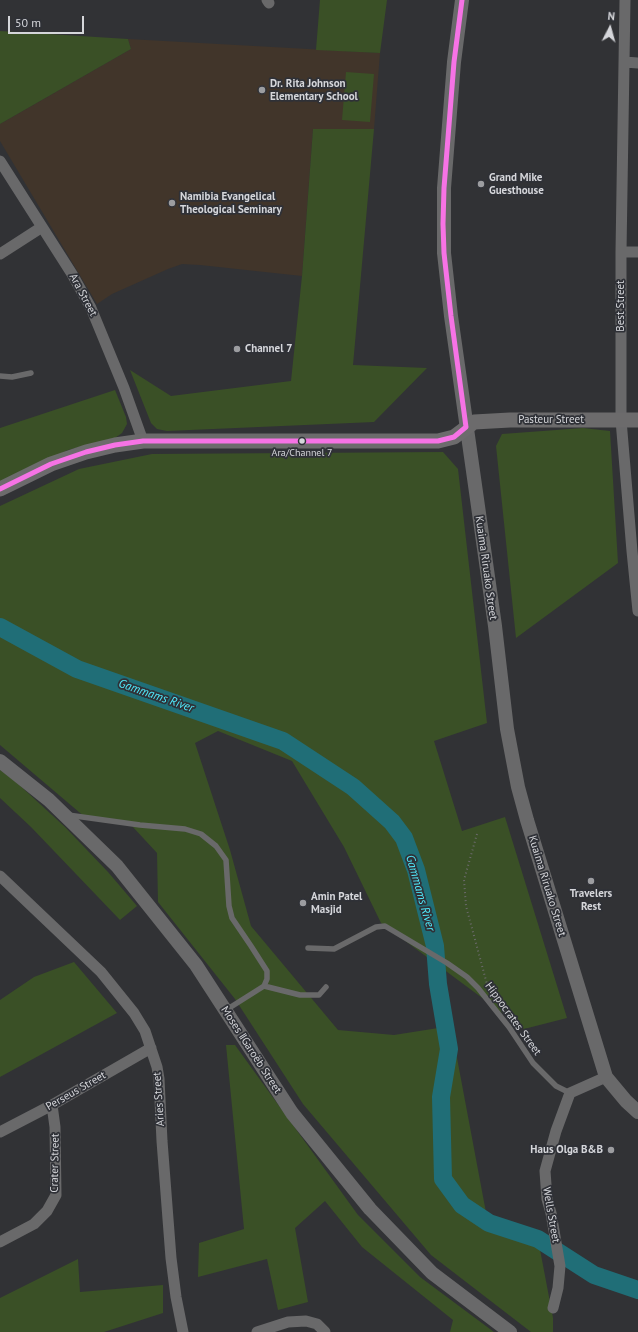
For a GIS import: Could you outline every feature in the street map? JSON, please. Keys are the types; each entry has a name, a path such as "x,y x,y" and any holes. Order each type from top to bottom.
{"main road":[{"name":"Pasteur Street","path":"0,489 51,464 86,452 143,441 438,441 454,437 474,422 510,420 638,420"}],"street":[{"name":"Kuaima Riruako Street","path":"462,0 454,62 444,188 444,253 466,427 496,633 508,728 518,786 606,1077 615,1085 626,1101 638,1112"},
{"name":"Best Street","path":"625,0 621,252 621,420 638,611"},
{"path":"624,62 638,63"},
{"name":"Ara Street","path":"0,161 72,274 91,308 124,388 143,441"},
{"path":"0,254 42,227"},
{"path":"621,252 638,252"},
{"name":"Moses ǁGaroëb Street","path":"0,761 49,800 117,866 196,965 292,1113 370,1210 432,1273 510,1332"},
{"name":"Aries Street","path":"0,876 101,972 134,1013 145,1031 159,1079 171,1258 176,1297 183,1332"},
{"name":"Perseus Street","path":"0,1132 151,1048"},
{"path":"570,1093 606,1077"},
{"name":"Wells Street","path":"553,1308 557,1298 560,1266 551,1213 547,1199 545,1171 556,1131 570,1093"},
{"name":"Crater Street","path":"0,1242 34,1224 47,1211 56,1195 55,1127 52,1104"},
{"path":"257,1332 288,1322 306,1321 317,1324 325,1332"}],"lane":[{"path":"0,376 12,377 31,374"},
{"path":"64,814 140,825 185,829 200,834 216,846 226,860 229,906 232,918 267,971 267,979 264,986 226,1010"},
{"name":"Hippocrates Street","path":"308,948 334,949 376,927 385,926 459,970 471,980 509,1027 533,1063 556,1086 570,1093"},
{"path":"264,986 300,995 319,995 326,987"}],"path":[{"path":"477,834 464,880 466,906 493,1007"}],"shaded area":[{"name":"Namibia Evangelical Theological Seminary","path":"128,39 380,53 374,129 313,129 302,276 182,264 112,294 97,304 0,141 0,124 131,49"}],"green space":[{"path":"320,0 387,0 380,53 316,50"},
{"path":"0,31 128,39 131,49 0,124"},
{"path":"346,72 374,74 370,122 342,120"},
{"path":"313,129 374,129 353,365 427,368 374,422 167,431 157,429 151,423 130,370 171,396 291,381 302,276"},
{"path":"115,390 126,417 127,424 122,433 115,438 68,450 0,483 0,428"},
{"path":"583,428 610,431 618,563 516,638 496,446 502,434"},
{"path":"443,452 458,469 487,723 434,741 462,831 505,817 567,1018 524,1029 381,923 344,847 292,761 218,731 195,743 230,850 251,926 338,1030 394,1035 451,1026 488,1223 538,1239 553,1318 553,1332 531,1332 431,1255 303,1104 235,999 158,902 157,853 132,826 86,818 0,745 0,506 79,469 152,454"},
{"path":"0,770 15,781 65,827 108,872 137,906 120,920 31,827 0,798"},
{"path":"74,962 117,1013 0,1077 0,1000 34,977"},
{"path":"226,1045 235,1045 358,1215 420,1277 494,1332 450,1332 453,1320 362,1247 325,1201 295,1228 308,1302 278,1310 267,1259 198,1277 199,1243 244,1229"},
{"path":"78,1259 80,1292 163,1285 163,1313 104,1332 0,1332 0,1298"}],"waterway":[{"name":"Gammams River","path":"0,627 77,669 283,741 353,787 392,822 404,838 416,870 435,946 438,984 449,1049 441,1097 443,1179 462,1205 489,1223 538,1239 594,1275 638,1290"}],"transit line":[{"path":"0,489 51,464 86,452 115,445 143,441 438,441 454,437 466,427 451,316 444,253 443,224 444,188 454,62 462,0"}],"place":[{"name":"Dr. Rita Johnson Elementary School","path":"262,90"},
{"name":"Grand Mike Guesthouse","path":"481,184"},
{"name":"Namibia Evangelical Theological Seminary","path":"172,203"},
{"name":"Channel 7","path":"237,349"},
{"name":"Ara/Channel 7","path":"302,441"},
{"name":"Travelers Rest","path":"591,881"},
{"name":"Amin Patel Masjid","path":"303,903"},
{"name":"Haus Olga B&B","path":"611,1150"}]}
